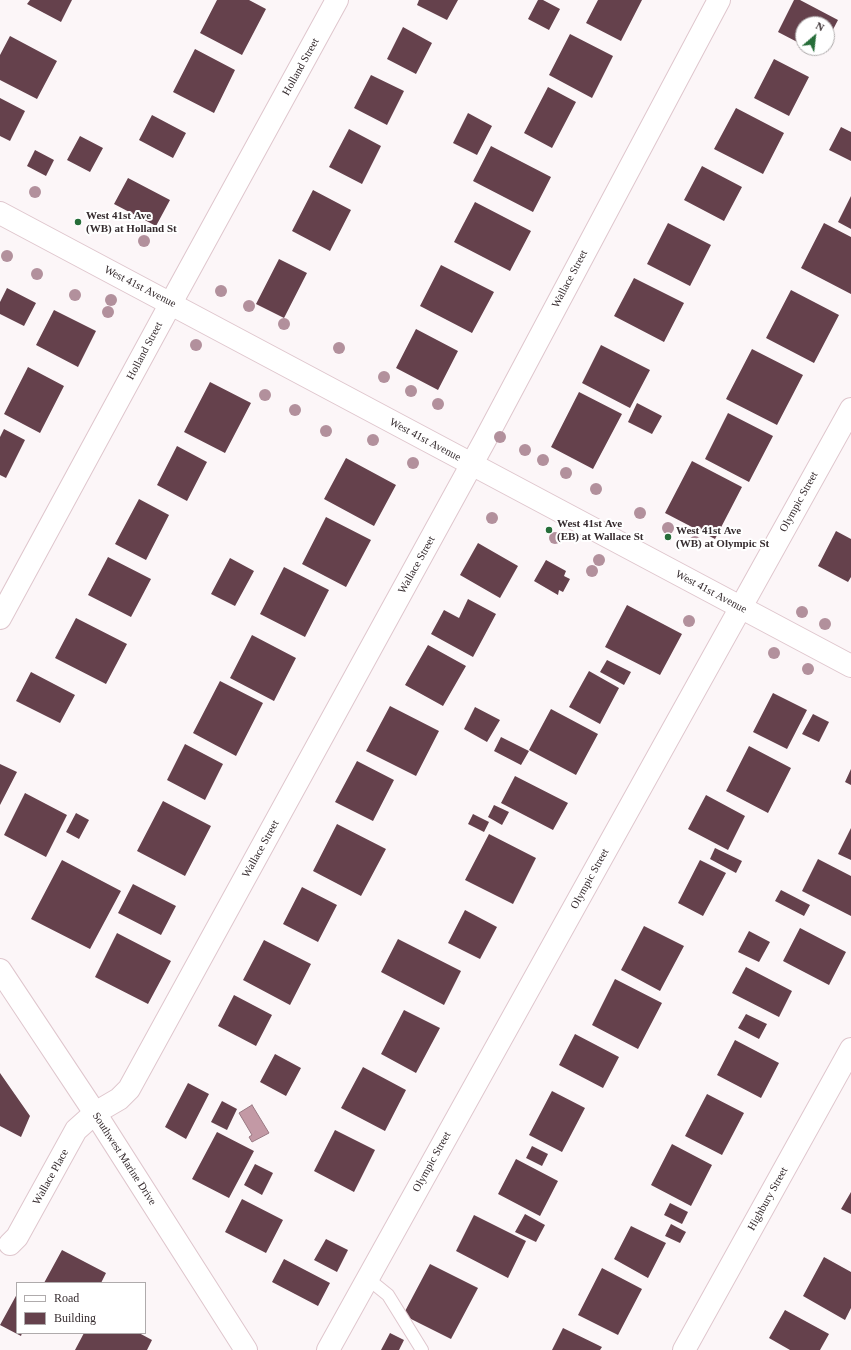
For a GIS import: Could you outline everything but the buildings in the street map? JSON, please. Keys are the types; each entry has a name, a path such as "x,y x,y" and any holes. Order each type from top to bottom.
{"street":[{"name":"Holland Street","path":"0,618 337,0"},
{"name":"Wallace Street","path":"95,1114 119,1099 129,1089 472,464 718,0"},
{"name":"West 41st Avenue","path":"0,213 851,666"},
{"name":"Olympic Street","path":"328,1350 851,408"},
{"name":"Southwest Marine Drive","path":"0,970 95,1114 246,1350"},
{"name":"Highbury Street","path":"684,1350 851,1049"},
{"name":"Wallace Place","path":"10,1244 18,1237 76,1130 95,1114"}],"lane":[{"path":"367,1278 388,1295 422,1350"}],"shaded area":[{"path":"252,1105 269,1133 252,1142 249,1137 252,1135 239,1113"}],"place":[{"name":"West 41st Ave (WB) at Holland St","path":"78,222"},
{"name":"West 41st Ave (EB) at Wallace St","path":"549,530"},
{"name":"West 41st Ave (WB) at Olympic St","path":"668,537"}]}
